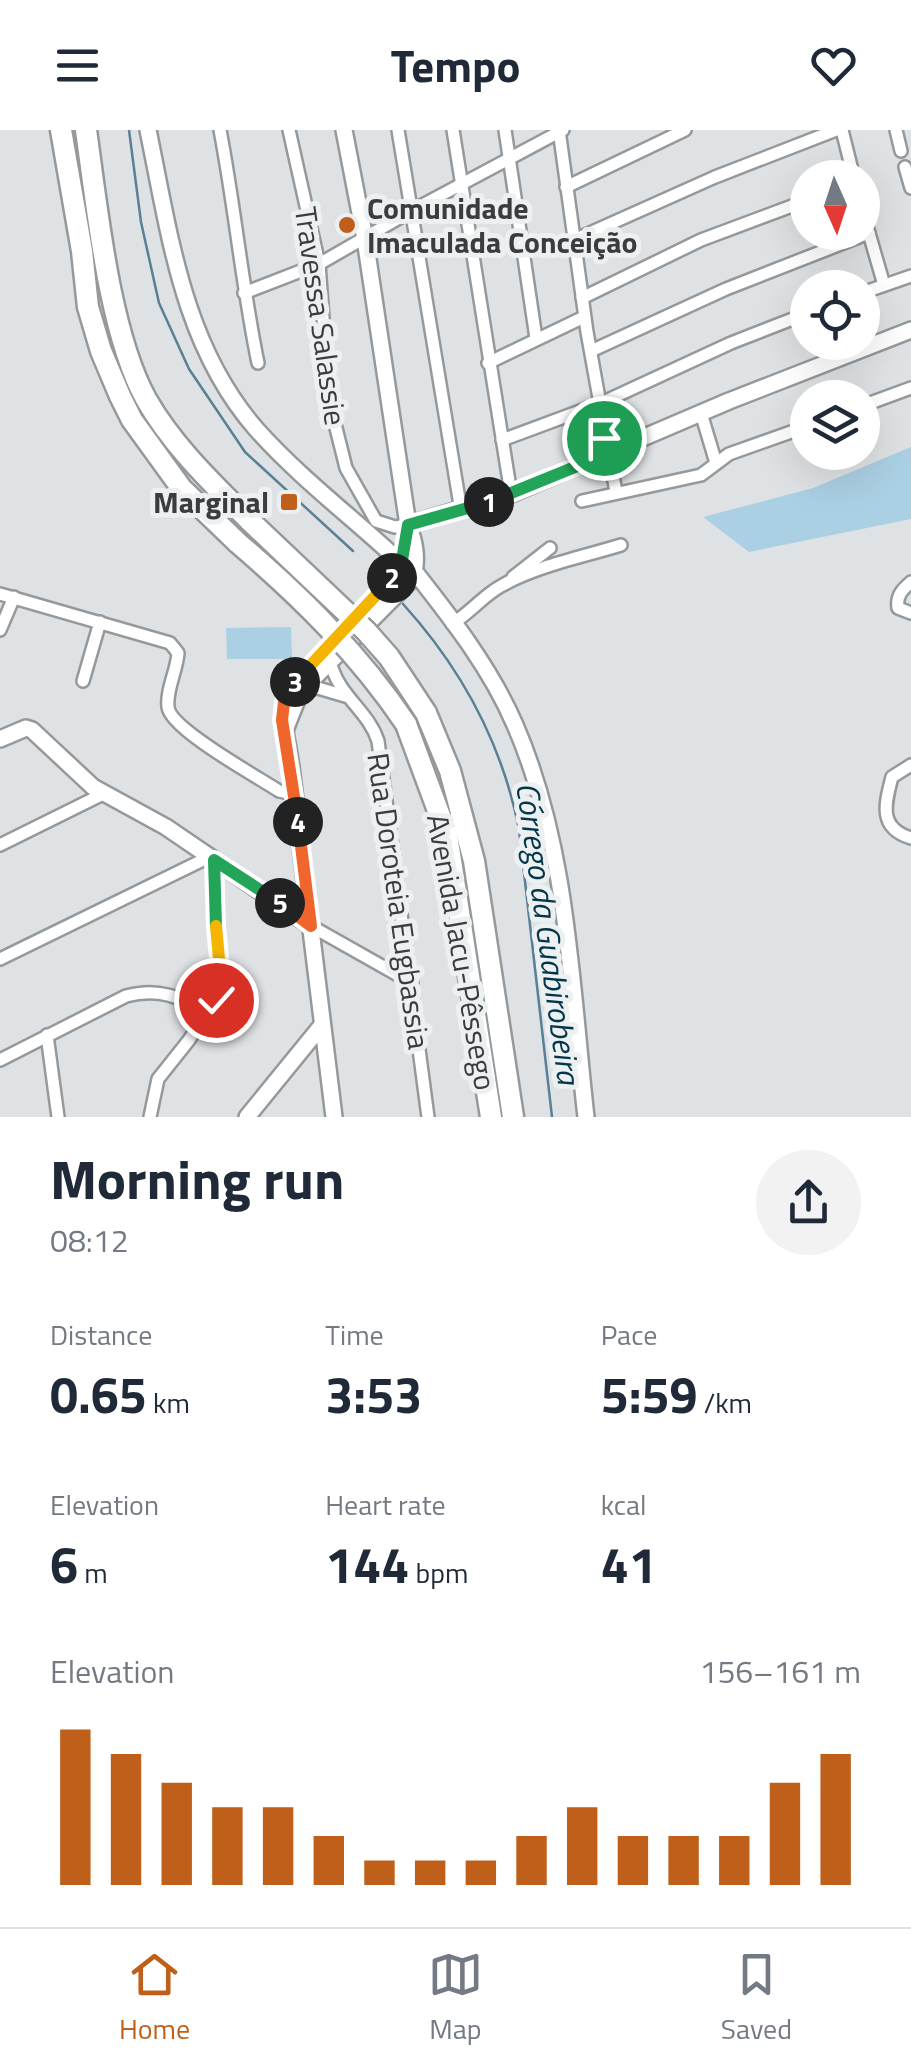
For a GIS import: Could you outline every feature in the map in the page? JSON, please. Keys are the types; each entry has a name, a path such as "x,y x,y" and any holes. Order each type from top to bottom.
{"highway":[{"name":"Avenida Jacu-Pêssego","path":"61,130 88,307 101,350 132,420 174,478 346,645 378,682 406,724 434,793 450,848 490,1117"},
{"name":"Avenida Jacu-Pêssego","path":"86,130 127,354 146,398 170,434 250,521 366,631 389,657 426,714 455,786 474,861 513,1117"}],"main road":[{"path":"148,130 175,264 201,343 233,399 256,428 450,622 498,690 514,724 544,809 558,868 586,1117"},
{"path":"286,730 302,691 404,572 415,550 344,130"},
{"path":"408,525 511,494 911,330"},
{"path":"334,1117 282,720 284,702 291,687 404,572"},
{"path":"0,740 26,728 32,730 81,778 166,827 311,926"},
{"path":"248,1117 322,1025"}],"street":[{"path":"220,130 258,364"},
{"name":"Travessa Salassie","path":"289,130 320,264 325,377 346,468 376,521 395,527 408,525"},
{"path":"398,130 461,511"},
{"path":"453,130 511,494"},
{"path":"505,130 536,338"},
{"path":"566,187 685,130"},
{"path":"574,240 715,177 839,130 848,160"},
{"path":"896,130 904,146"},
{"path":"244,294 320,264 561,131 584,317 616,492"},
{"path":"905,166 911,188"},
{"path":"582,298 701,240 790,207"},
{"path":"590,352 726,288 825,250"},
{"path":"874,250 884,285"},
{"path":"880,286 911,276"},
{"path":"488,363 584,317"},
{"path":"502,440 598,404 731,342 790,320"},
{"path":"880,399 911,388"},
{"path":"702,413 716,463"},
{"path":"582,501 701,474 729,454 790,432"},
{"path":"506,583 620,545"},
{"path":"450,622 477,608 484,596 550,548"},
{"path":"905,610 901,591 911,582"},
{"path":"0,594 176,647 177,667 168,702 170,715 197,738 279,791 294,794"},
{"path":"0,630 14,598"},
{"path":"83,681 100,622"},
{"name":"Rua Doroteia Eugbassia","path":"330,660 345,696 372,726 378,741 428,1117"},
{"path":"302,691 318,688 345,696"},
{"path":"911,765 892,777 885,817 891,828 911,838"},
{"path":"0,845 105,794"},
{"path":"0,960 211,858 220,992 158,1079 150,1117"},
{"path":"311,926 412,983"},
{"path":"0,1060 126,996 143,992 157,990 208,1013"},
{"path":"47,1035 58,1117"}],"shaded area":[{"path":"911,447 911,519 749,552 703,517 813,488 856,470 880,470 880,460"},
{"path":"291,627 292,659 227,659 226,628"}],"waterway":[{"name":"Córrego da Guabirobeira","path":"129,130 141,222 159,303 189,369 245,452 353,551"},
{"name":"Córrego da Guabirobeira","path":"403,604 444,655 477,709 512,798 519,829 552,1117"}],"place":[{"name":"Comunidade Imaculada Conceição","path":"347,225"},
{"name":"Marginal","path":"289,502"}],"route":[{"path":"216,1000 221,980 213,895 214,860 311,926 282,720 291,687 393,579 391,569 402,560 408,525 486,503 607,454 604,438"}]}
